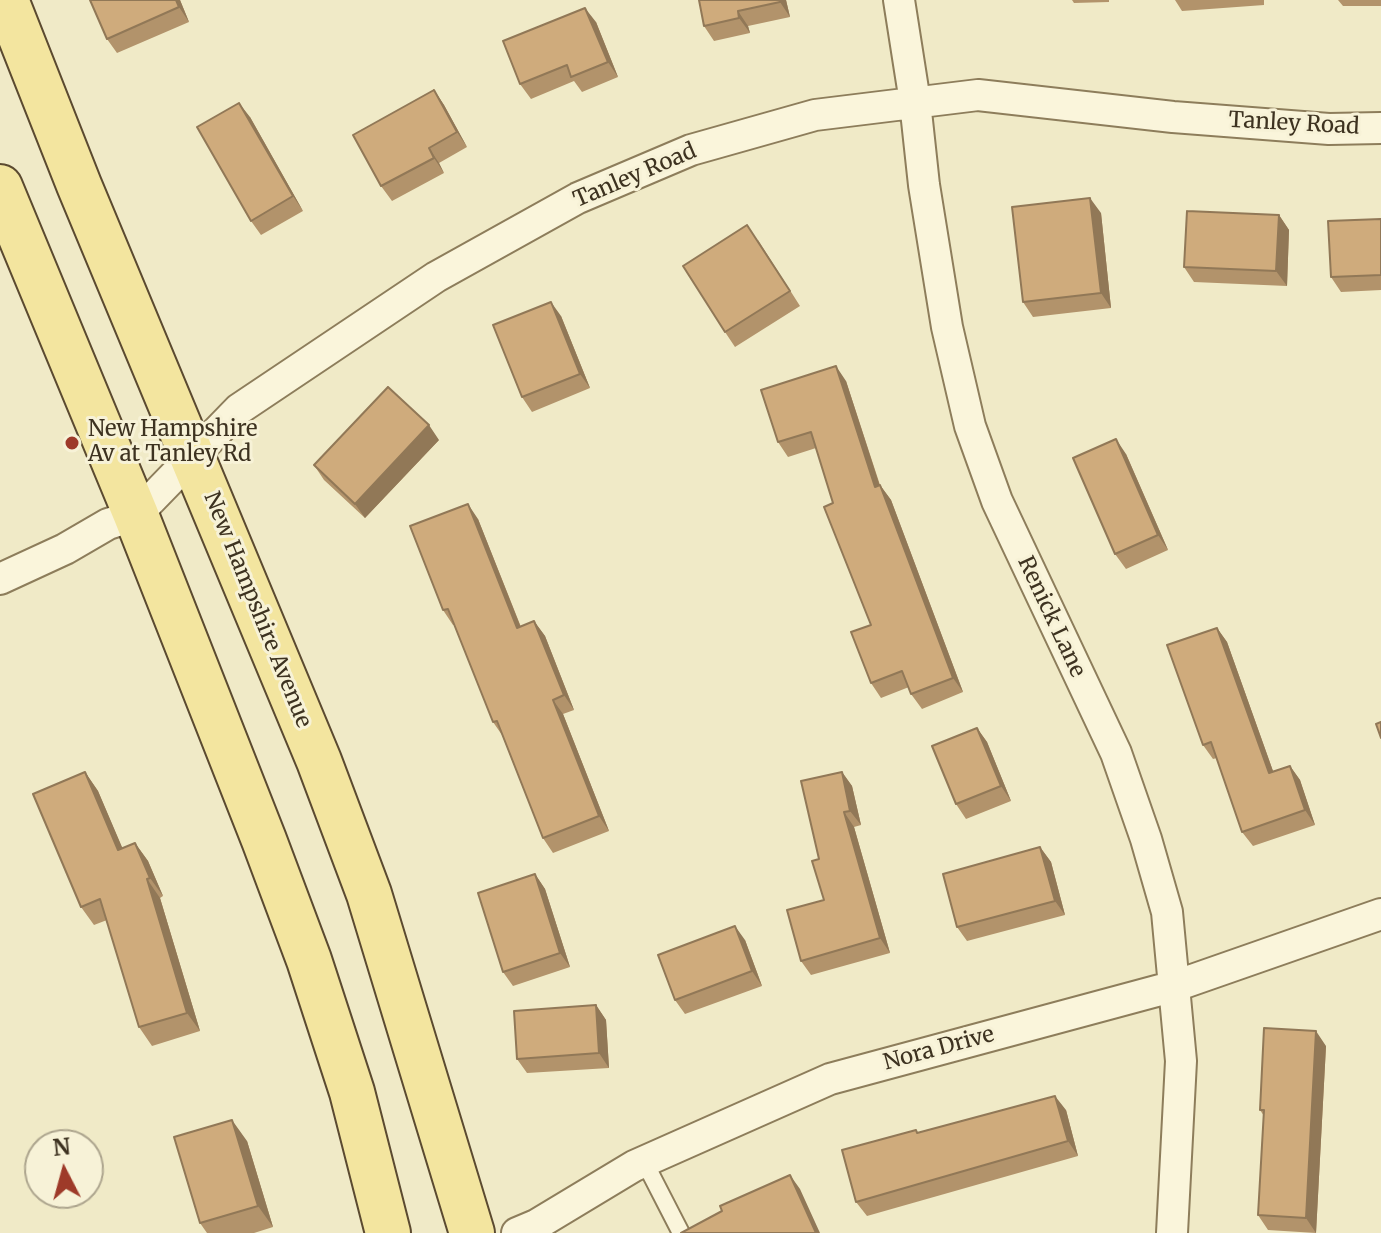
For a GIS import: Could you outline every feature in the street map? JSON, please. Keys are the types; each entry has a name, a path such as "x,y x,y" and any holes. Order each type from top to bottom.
{"main road":[{"name":"New Hampshire Avenue","path":"6,0 79,185 319,761 369,894 472,1233"},
{"path":"0,187 136,515 309,960 352,1092 388,1233"}],"street":[{"name":"Renick Lane","path":"899,0 945,313 970,426 997,501 1116,753 1167,912 1181,1061 1172,1233"},
{"name":"Tanley Road","path":"0,579 65,549 108,524 136,515 239,409 436,277 578,198 691,150 815,115 978,95 1173,117 1329,129 1381,128"},
{"name":"Nora Drive","path":"517,1233 536,1225 644,1161 830,1079 1175,986 1381,914"}],"lane":[{"path":"644,1161 681,1233"}],"building":[{"path":"90,0 176,0 179,7 107,39"},
{"path":"699,0 780,2 738,11 739,18 704,26"},
{"path":"585,8 608,62 571,77 567,65 520,84 503,41"},
{"path":"434,90 457,132 429,148 434,158 381,186 353,135"},
{"path":"239,103 293,196 251,221 197,127"},
{"path":"1090,198 1101,293 1023,302 1012,207"},
{"path":"1187,211 1279,215 1276,271 1184,267"},
{"path":"1381,219 1381,275 1331,277 1328,221"},
{"path":"747,225 790,291 725,332 683,266"},
{"path":"551,302 580,374 522,397 493,325"},
{"path":"836,366 875,487 880,485 953,678 911,694 902,671 871,683 851,632 871,625 824,507 833,503 811,432 778,442 761,390"},
{"path":"388,387 429,425 355,504 314,465"},
{"path":"1116,439 1158,535 1115,554 1073,458"},
{"path":"468,504 517,628 534,621 564,695 553,700 599,816 543,838 497,721 493,722 448,609 443,610 410,526"},
{"path":"1217,628 1269,773 1290,766 1305,810 1242,832 1211,742 1203,745 1167,645"},
{"path":"977,728 1001,786 956,804 932,746"},
{"path":"85,772 118,850 135,843 150,878 147,879 187,1013 139,1027 100,899 81,907 33,794"},
{"path":"842,772 850,811 844,812 880,938 801,961 787,910 824,900 812,861 819,859 801,781"},
{"path":"1040,847 1055,901 957,927 943,874"},
{"path":"535,874 560,953 503,972 478,893"},
{"path":"735,926 752,971 675,1000 658,955"},
{"path":"596,1005 599,1053 517,1059 514,1011"},
{"path":"1264,1028 1316,1031 1306,1218 1258,1215 1264,1110 1260,1110"},
{"path":"1055,1096 1068,1141 856,1202 842,1150"},
{"path":"232,1120 258,1206 200,1223 174,1137"},
{"path":"790,1175 816,1233 681,1233 722,1211 720,1206"}],"place":[{"name":"New Hampshire Av at Tanley Rd","path":"72,443"}]}
